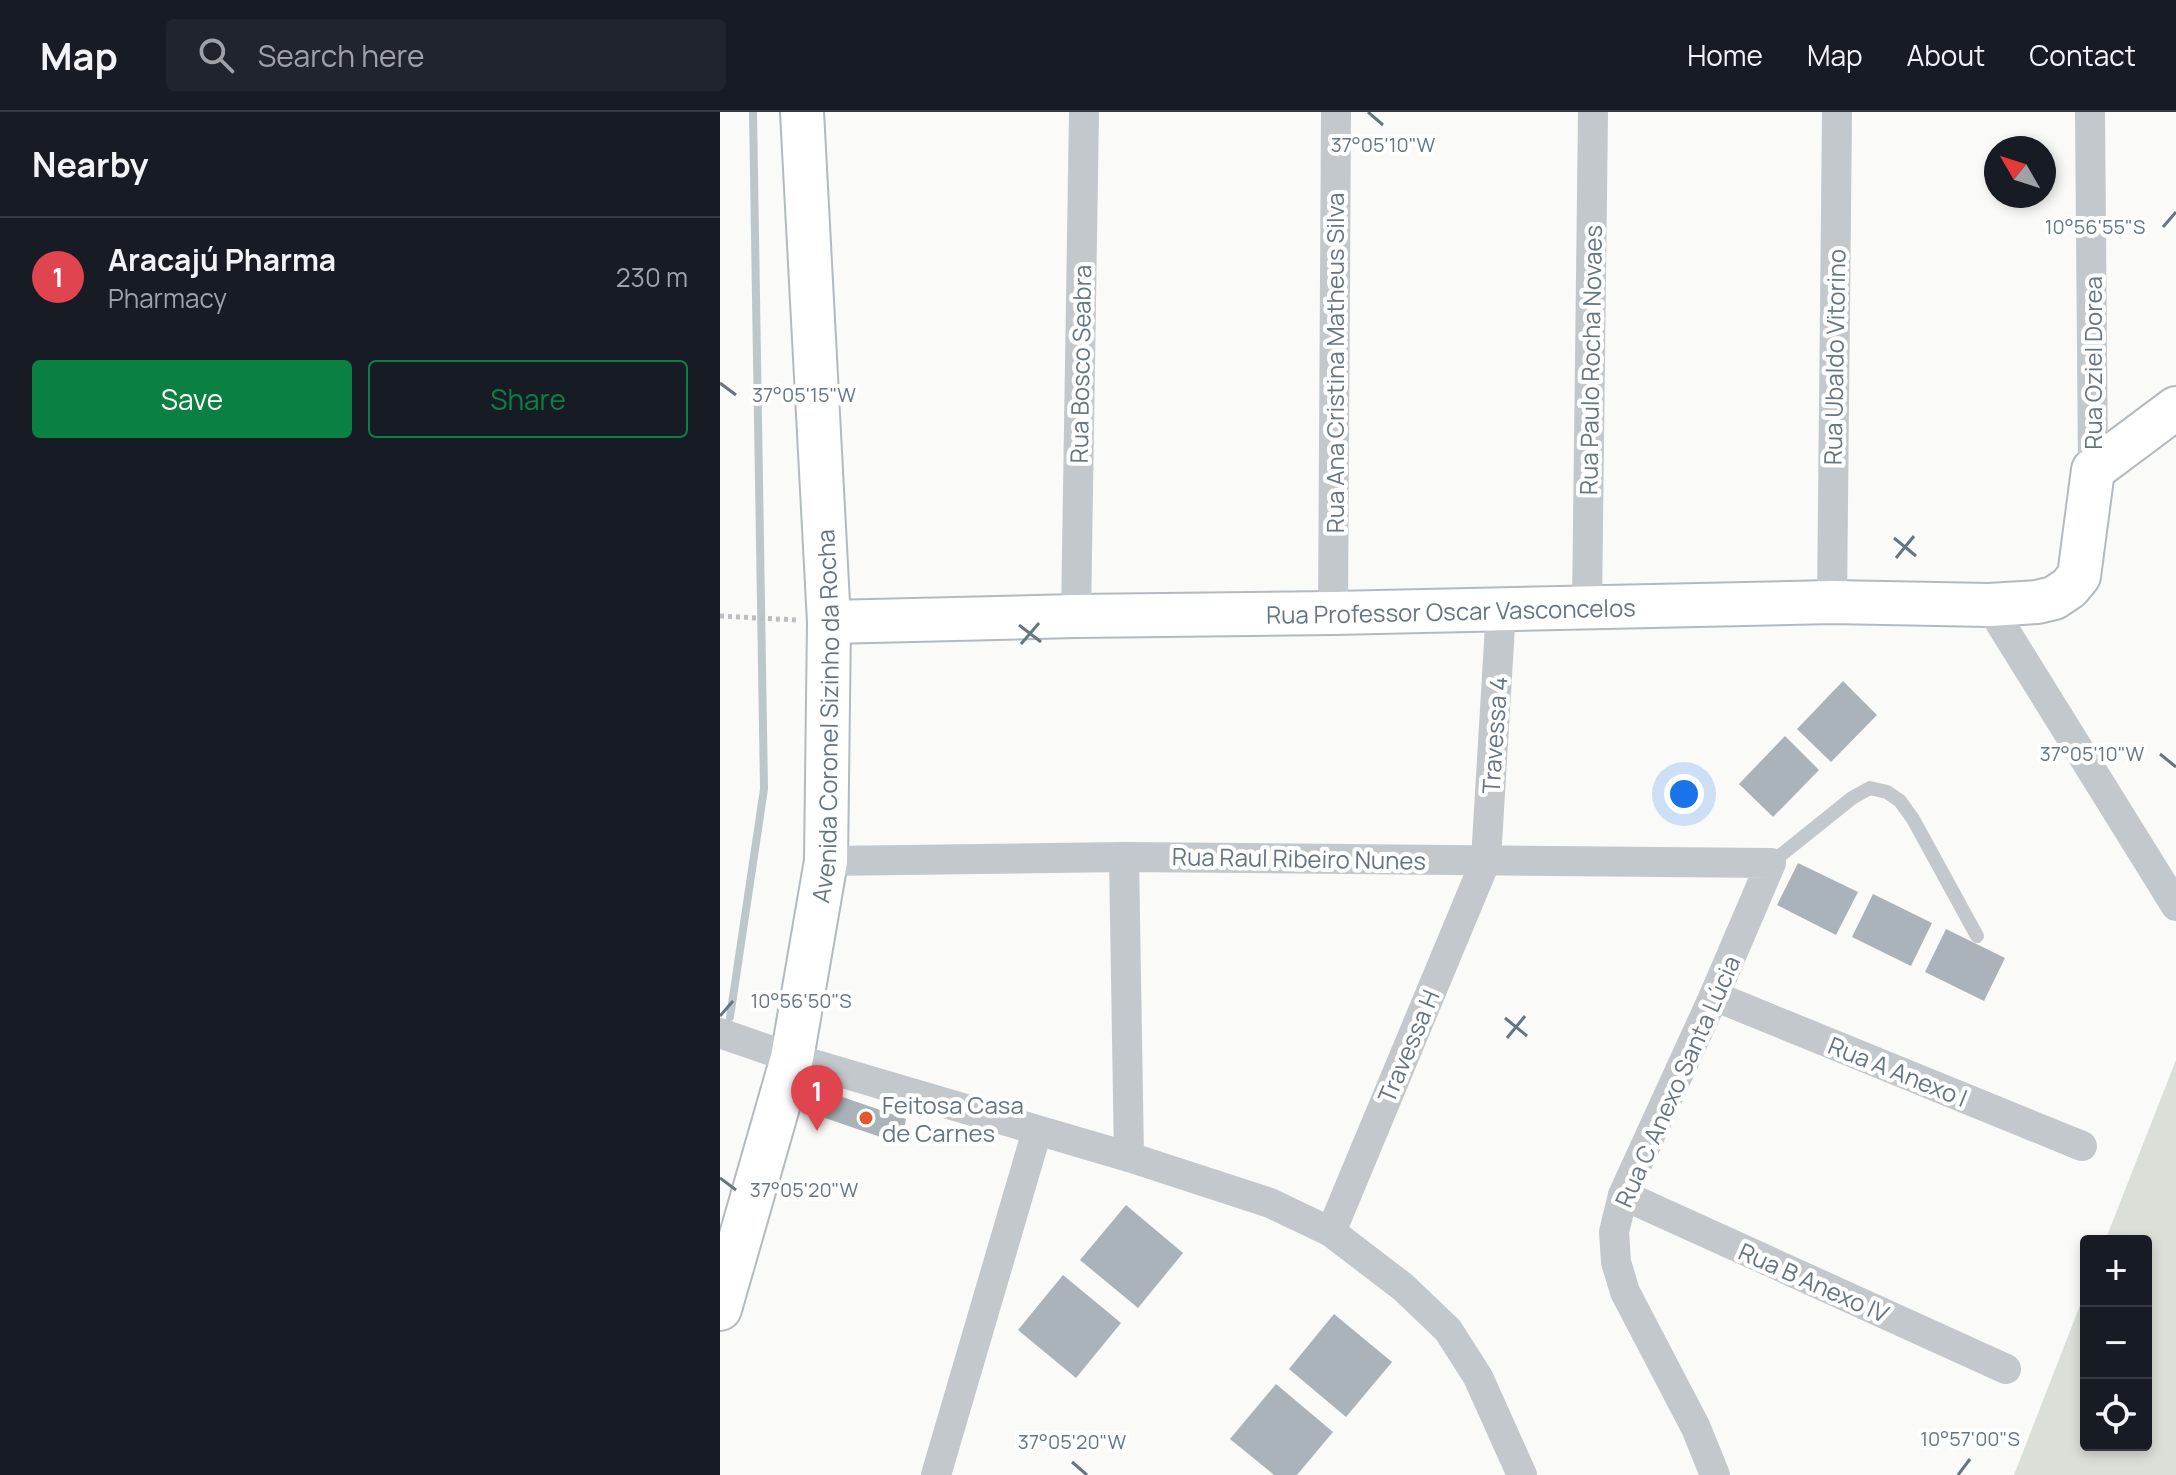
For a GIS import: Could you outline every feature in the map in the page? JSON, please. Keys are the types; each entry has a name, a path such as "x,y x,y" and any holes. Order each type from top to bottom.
{"street":[{"name":"Avenida Coronel Sizinho da Rocha","path":"720,1309 792,1058 826,861 829,622 802,112"},
{"name":"Rua Bosco Seabra","path":"1076,616 1084,112"},
{"name":"Rua Ana Cristina Matheus Silva","path":"1333,613 1336,112"},
{"name":"Rua Paulo Rocha Novaes","path":"1587,608 1593,112"},
{"name":"Rua Ubaldo Vitorino","path":"1832,602 1837,112"},
{"name":"Rua Oziel Dorea","path":"2090,112 2093,470"},
{"path":"2093,470 2176,408"},
{"name":"Rua Professor Oscar Vasconcelos","path":"829,622 1832,602 1989,605 2037,602 2054,598 2069,588 2079,576 2093,470"},
{"path":"1989,605 2176,906"},
{"name":"Travessa 4","path":"1486,860 1501,609"},
{"path":"1124,857 1129,1157"},
{"name":"Rua Raul Ribeiro Nunes","path":"826,861 1124,857 1771,863"},
{"name":"Travessa H","path":"1331,1232 1486,860"},
{"name":"Rua C Anexo Santa Lúcia","path":"1715,1475 1696,1428 1625,1292 1616,1262 1614,1232 1623,1195 1771,863"},
{"name":"Rua A Anexo I","path":"1714,996 2082,1146"},
{"path":"720,1033 792,1058 1129,1157 1270,1203 1331,1232 1403,1287 1448,1330 1478,1377 1522,1475"},
{"path":"936,1475 1037,1131"},
{"name":"Rua B Anexo IV","path":"1623,1195 2006,1369"}],"lane":[{"path":"1771,863 1852,798 1870,788 1887,792 1900,801 1913,819 1977,936"}],"path":[{"path":"720,616 829,622"}],"shaded area":[{"path":"2176,1060 2176,1475 2014,1475 2080,1305 2080,1451 2152,1451 2152,1235 2107,1235"}],"building":[{"path":"1843,681 1877,715 1831,762 1797,729"},
{"path":"1785,736 1819,770 1773,817 1739,784"},
{"path":"1798,863 1858,892 1836,935 1777,905"},
{"path":"1873,894 1932,923 1911,966 1852,937"},
{"path":"1946,929 2005,958 1984,1001 1925,972"},
{"name":"Feitosa Casa de Carnes","path":"831,1093 906,1119 901,1144 825,1118"},
{"path":"1126,1205 1183,1253 1138,1308 1080,1260"},
{"path":"1063,1275 1121,1323 1076,1378 1018,1330"},
{"path":"1334,1314 1392,1362 1346,1417 1289,1369"},
{"path":"1276,1384 1333,1432 1297,1475 1274,1475 1230,1439"}],"waterway":[{"path":"730,1017 764,789 753,112"}],"place":[{"name":"Feitosa Casa de Carnes","path":"866,1118"},
{"name":"Aracajú Pharma","path":"817,1131"}]}
